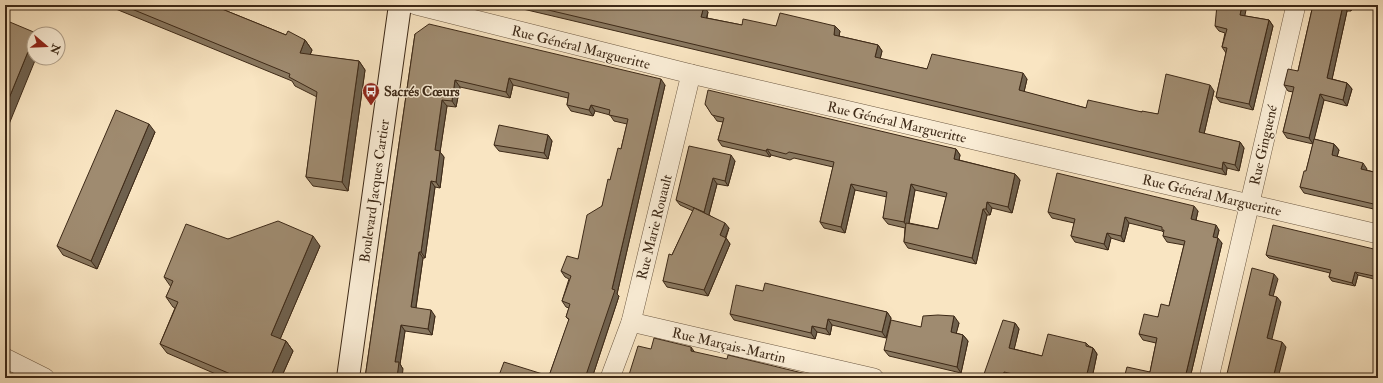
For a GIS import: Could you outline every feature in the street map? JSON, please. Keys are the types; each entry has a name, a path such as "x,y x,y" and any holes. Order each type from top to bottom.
{"street":[{"name":"Boulevard Jacques Cartier","path":"348,378 400,5"},
{"name":"Rue Général Margueritte","path":"416,5 691,74 1378,234"},
{"name":"Rue Ginguené","path":"1209,378 1296,5"},
{"name":"Rue Marie Rouault","path":"610,378 631,322 691,74"},
{"name":"Rue Marçais-Martin","path":"631,322 874,378"},
{"path":"5,358 45,378"}],"building":[{"path":"122,5 212,5 286,35 288,31 305,40 300,53 359,61 342,182 306,177 317,92 289,77 290,74"},
{"path":"527,5 667,5 678,7 678,5 698,5 704,6 701,17 742,25 743,19 776,26 780,13 835,26 834,35 878,45 875,57 927,69 932,54 1023,73 1019,90 1086,108 1088,100 1158,114 1166,74 1210,85 1199,132 1240,142 1235,165 1223,162 1222,169"},
{"path":"1217,5 1242,5 1240,15 1269,20 1249,104 1216,97 1227,48 1222,47 1227,29 1215,26"},
{"path":"1313,5 1343,5 1327,78 1347,83 1343,100 1320,94 1309,138 1283,132 1294,87 1284,85 1288,69 1298,71"},
{"path":"5,20 26,29 26,57 5,108"},
{"path":"429,24 661,79 612,289 615,290 585,378 498,378 504,362 549,376 569,319 566,317 570,304 562,301 571,276 561,271 567,256 578,259 587,215 602,206 608,179 610,180 618,148 621,149 628,119 609,115 610,110 591,105 589,110 567,105 569,93 509,78 506,92 455,80 452,101 442,100 435,150 440,151 436,182 431,181 421,252 419,252 411,307 431,310 428,329 401,325 395,362 399,362 397,378 365,378 415,34"},
{"path":"708,90 956,149 954,159 1015,174 1008,207 987,202 986,209 983,209 972,258 904,242 906,223 938,229 947,193 911,184 904,222 883,218 887,192 851,184 841,227 820,222 834,162 789,152 786,154 767,149 766,151 718,140 724,118 712,115 705,104"},
{"path":"116,110 149,124 91,261 57,246"},
{"path":"499,125 548,135 544,153 494,145"},
{"path":"1314,139 1334,144 1332,155 1363,163 1361,169 1378,173 1378,205 1300,187 1304,171 1306,171"},
{"path":"689,146 731,155 725,181 713,178 704,212 676,200"},
{"path":"1057,173 1194,206 1191,219 1216,225 1213,237 1218,238 1185,378 1124,378 1127,367 1150,372 1157,338 1139,334 1144,314 1158,317 1161,304 1169,306 1185,241 1163,236 1164,230 1162,230 1162,227 1125,217 1121,236 1107,233 1104,244 1071,236 1075,219 1048,212"},
{"path":"694,208 725,223 720,235 726,238 704,290 663,281 669,254 672,255"},
{"path":"278,221 313,236 271,335 286,341 270,378 240,378 160,344 178,302 166,297 173,281 164,277 186,224 228,239"},
{"path":"1273,225 1378,250 1378,277 1355,272 1352,283 1329,277 1331,270 1266,255"},
{"path":"1252,268 1274,274 1269,295 1277,297 1267,338 1282,342 1273,378 1226,378"},
{"path":"765,283 887,312 882,332 828,319 826,329 812,326 811,333 730,314 736,285 763,291"},
{"path":"923,316 954,316 951,332 963,335 957,367 884,350 891,320 921,327"},
{"path":"1003,320 1015,323 1009,348 1042,356 1048,334 1086,343 1086,346 1093,348 1086,378 1040,378 1004,372 1002,378 984,374"},
{"path":"654,338 691,347 691,351 727,359 728,355 823,378 628,378 638,346 651,349"}],"place":[{"name":"Sacrés Cœurs","path":"371,106"}]}
